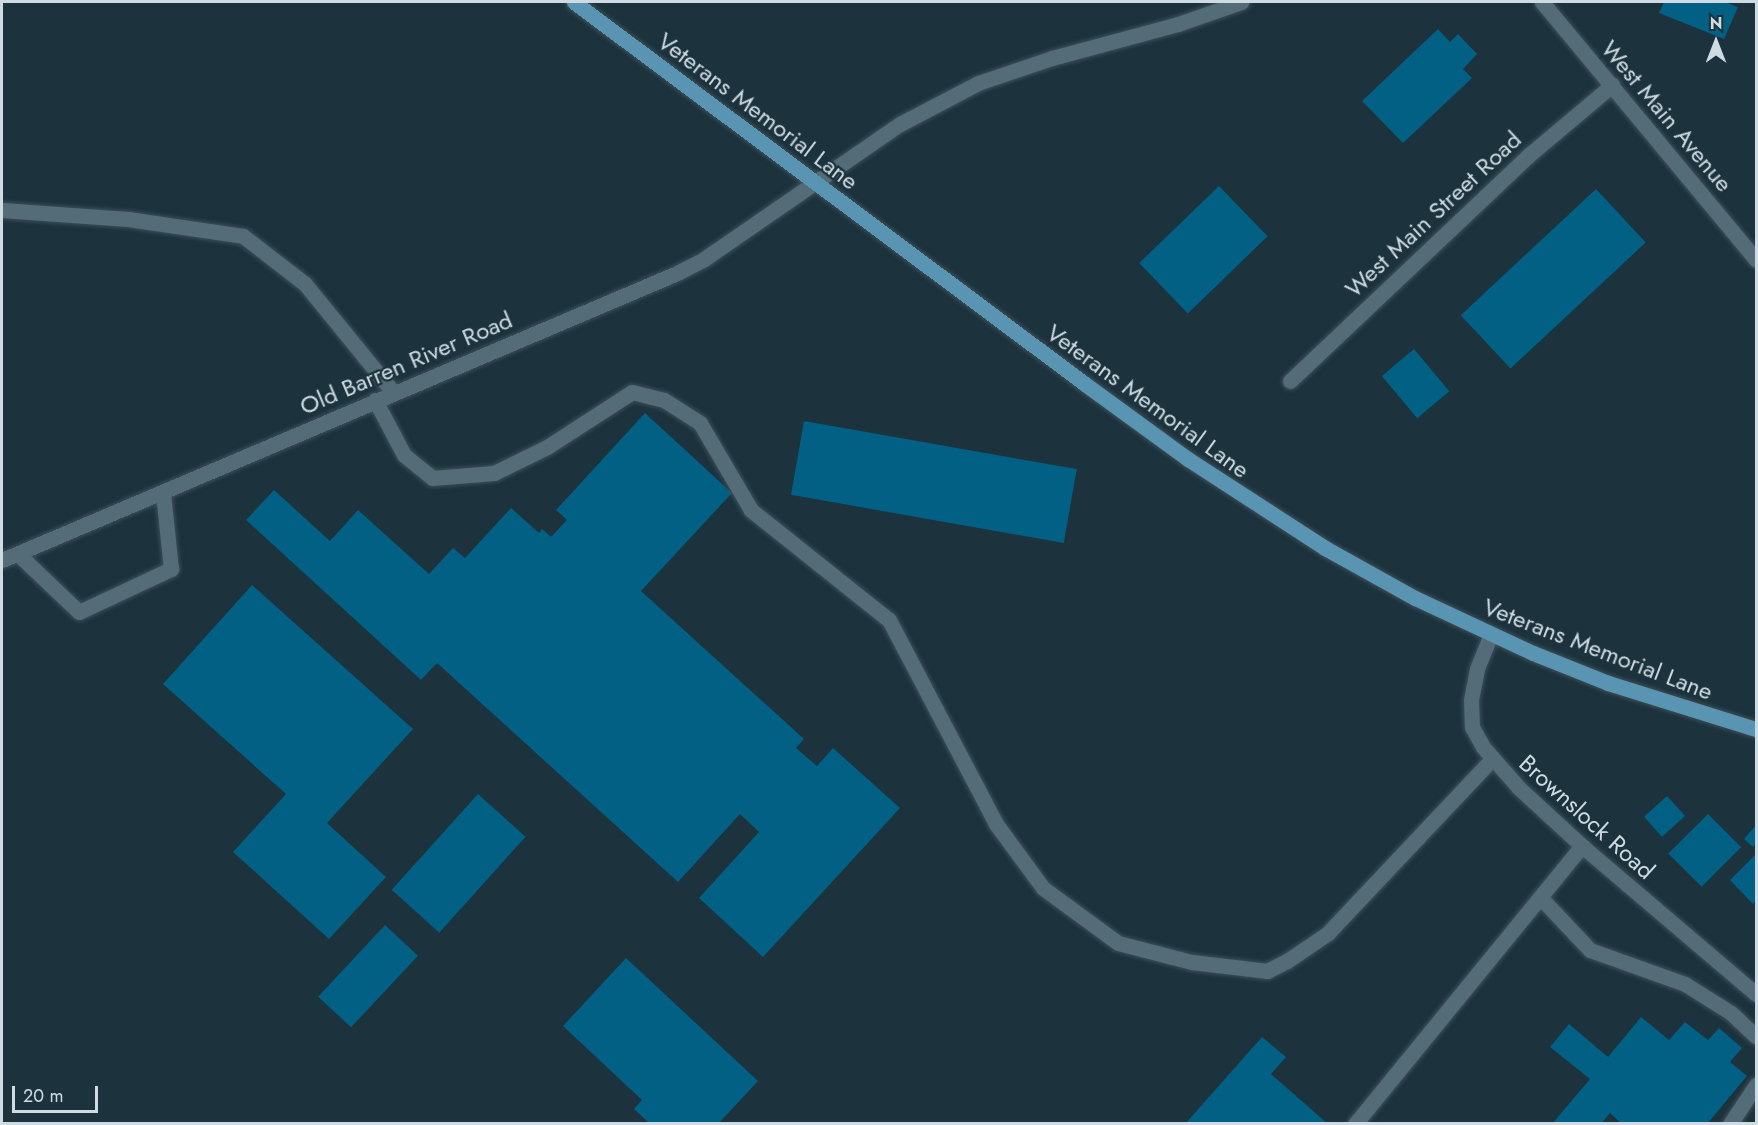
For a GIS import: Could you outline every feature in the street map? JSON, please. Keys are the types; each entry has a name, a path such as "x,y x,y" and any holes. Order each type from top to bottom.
{"main road":[{"name":"Veterans Memorial Lane","path":"574,2 1084,384 1254,504 1369,574 1491,634 1608,683 1756,729"}],"street":[{"name":"Old Barren River Road","path":"2,560 677,273 815,183 900,124 978,83 1052,58 1178,24 1241,2"},
{"name":"West Main Avenue","path":"1542,2 1756,260"},
{"name":"West Main Street Road","path":"1290,381 1529,155 1612,85"},
{"path":"2,210 128,219 243,236 305,284 393,392"},
{"path":"375,400 404,455 432,478 494,473 547,447 632,392 664,400 700,423 751,510 889,620 996,824 1043,888 1118,943 1192,962 1267,971 1287,961 1328,933 1492,759"},
{"path":"18,554 79,612 171,569 163,493"},
{"name":"Brownslock Road","path":"1491,634 1477,669 1471,715 1476,737 1492,759 1582,846 1756,994"},
{"path":"1355,1124 1582,846"},
{"path":"1540,897 1590,950 1685,984 1731,1012 1756,1036"},
{"path":"1730,1124 1756,1085"}],"building":[{"path":"1664,2 1725,2 1738,7 1724,39 1659,13"},
{"path":"1438,29 1450,42 1458,34 1477,54 1463,69 1472,78 1403,143 1362,101"},
{"path":"1219,186 1268,236 1188,313 1139,263"},
{"path":"1596,189 1646,242 1510,369 1461,315"},
{"path":"1414,349 1449,391 1417,418 1382,376"},
{"path":"645,413 732,493 641,591 804,739 796,748 817,766 833,748 900,808 763,957 699,898 759,832 740,814 678,882 437,663 421,680 246,520 274,490 330,541 358,510 429,574 453,548 465,558 511,508 539,533 542,529 551,537 567,520 556,510"},
{"path":"804,421 1077,469 1064,543 791,495"},
{"path":"252,585 413,729 327,823 386,877 329,939 233,852 286,794 163,684"},
{"path":"478,794 526,837 439,933 392,890"},
{"path":"1667,796 1685,816 1662,837 1644,817"},
{"path":"1708,814 1741,847 1702,887 1668,854"},
{"path":"1756,825 1756,842 1753,847 1744,839"},
{"path":"1756,854 1756,900 1753,904 1730,880"},
{"path":"385,925 418,956 351,1027 318,997"},
{"path":"626,958 758,1081 718,1124 650,1124 634,1109 642,1100 563,1026"},
{"path":"1641,1017 1669,1040 1685,1022 1708,1040 1719,1028 1742,1048 1730,1062 1747,1076 1707,1124 1622,1124 1610,1113 1601,1124 1552,1124 1590,1079 1550,1047 1569,1024 1608,1057"},
{"path":"1262,1037 1286,1057 1271,1074 1328,1124 1185,1124"}]}
